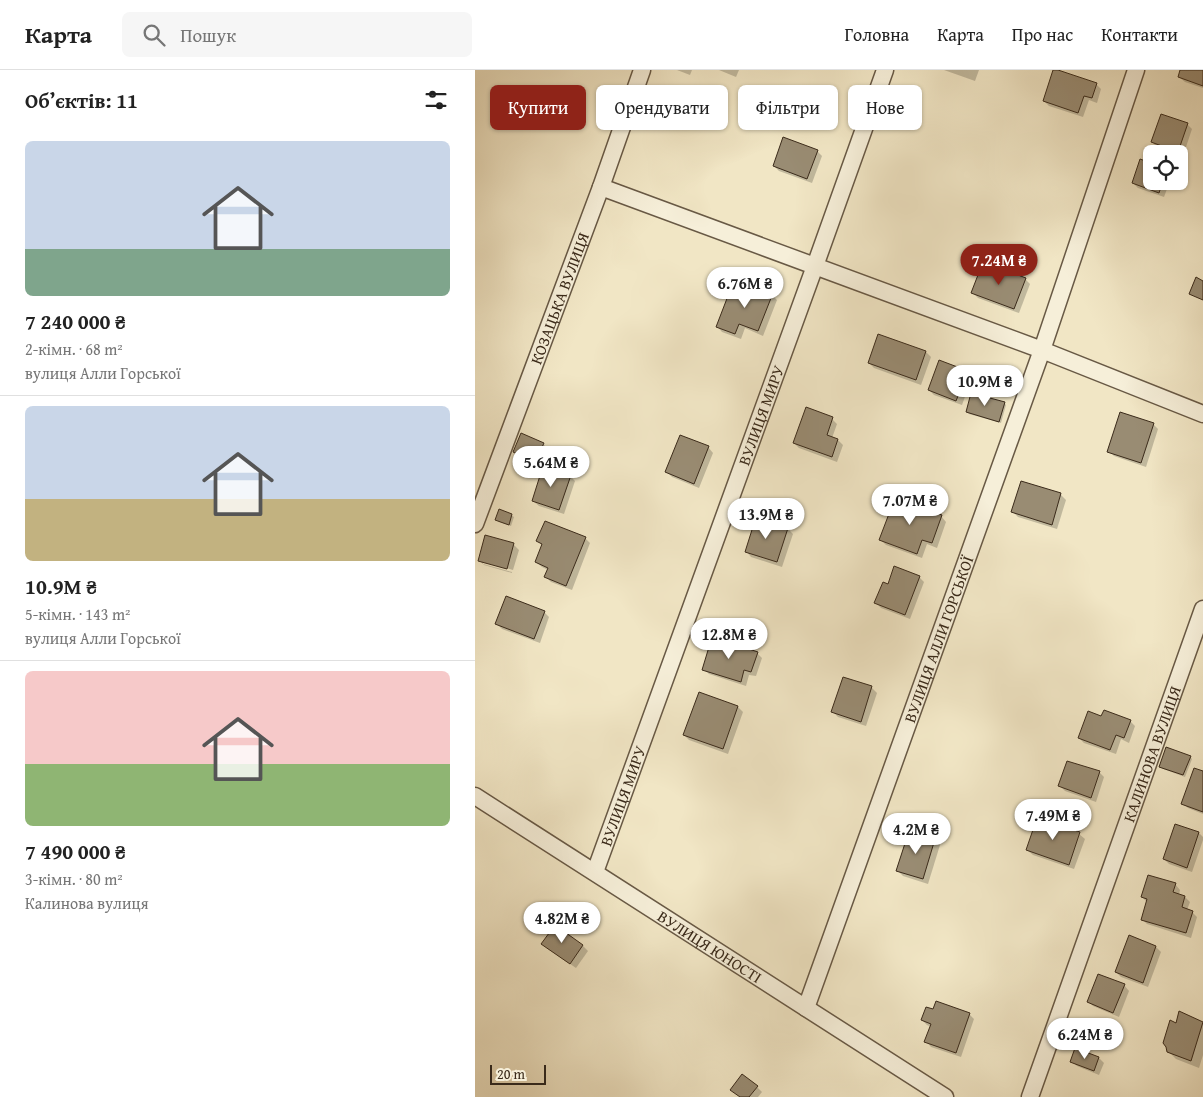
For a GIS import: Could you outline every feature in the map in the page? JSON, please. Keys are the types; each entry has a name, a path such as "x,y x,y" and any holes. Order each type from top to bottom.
{"street":[{"name":"КОЗАЦЬКА ВУЛИЦЯ","path":"475,524 601,187 642,70"},
{"name":"ВУЛИЦЯ МИРУ","path":"595,872 885,70"},
{"name":"ВУЛИЦЯ АЛЛИ ГОРСЬКОЇ","path":"805,1008 1042,350 1136,70"},
{"path":"601,187 1042,350 1203,414"},
{"name":"КАЛИНОВА ВУЛИЦЯ","path":"1030,1097 1203,609"},
{"name":"ВУЛИЦЯ ЮНОСТІ","path":"475,796 945,1097"}],"building":[{"path":"1053,70 1097,83 1092,98 1084,96 1078,113 1043,101"},
{"path":"1180,70 1203,70 1203,86 1178,77"},
{"path":"1161,114 1188,123 1180,145 1159,145 1151,142"},
{"path":"783,137 818,150 807,179 773,166"},
{"path":"1140,159 1143,160 1143,187 1132,183"},
{"path":"983,262 1026,278 1014,309 971,293"},
{"path":"1196,277 1203,281 1203,300 1189,294"},
{"path":"750,284 773,293 758,331 739,324 735,334 716,327 731,288 746,294"},
{"path":"878,334 926,351 916,380 868,363"},
{"path":"939,360 968,371 956,401 928,390"},
{"path":"971,393 1005,402 999,422 966,412"},
{"path":"806,407 833,417 827,435 838,439 832,457 793,443"},
{"path":"1120,412 1154,423 1141,463 1107,452"},
{"path":"521,433 544,443 535,462 513,452"},
{"path":"680,435 709,446 694,484 665,472"},
{"path":"543,466 571,475 559,510 532,501"},
{"path":"1021,481 1061,493 1052,525 1011,512"},
{"path":"895,498 942,515 932,543 922,540 917,554 879,540"},
{"path":"499,509 512,514 509,525 495,520"},
{"path":"756,517 788,528 777,562 745,552"},
{"path":"545,521 586,537 566,586 544,577 548,568 535,562 542,544 536,541"},
{"path":"485,535 514,543 507,569 478,561"},
{"path":"894,566 920,576 905,615 874,603 883,582 888,584"},
{"path":"506,596 545,611 534,639 495,624"},
{"path":"712,637 758,652 751,672 744,670 741,682 702,670"},
{"path":"843,677 872,686 861,722 831,712"},
{"path":"699,692 738,706 723,749 683,735"},
{"path":"1104,710 1131,720 1124,738 1116,735 1110,750 1078,738 1088,711 1101,716"},
{"path":"1166,747 1191,756 1183,775 1159,767"},
{"path":"1067,761 1100,771 1091,798 1058,786"},
{"path":"1194,768 1203,771 1203,812 1181,804"},
{"path":"1037,818 1080,832 1069,865 1026,850"},
{"path":"1175,824 1199,832 1187,868 1163,859"},
{"path":"909,831 935,839 923,879 896,871"},
{"path":"1148,875 1176,883 1173,892 1185,896 1182,907 1193,911 1186,933 1141,920 1147,899 1141,897"},
{"path":"555,925 583,945 570,964 541,944"},
{"path":"1129,935 1156,946 1143,983 1115,972"},
{"path":"1098,974 1125,984 1113,1013 1087,1002"},
{"path":"936,1001 970,1013 956,1053 924,1042 931,1024 921,1020 926,1007 933,1009"},
{"path":"1179,1011 1203,1022 1191,1061 1167,1052 1163,1043 1170,1020 1176,1023"},
{"path":"1075,1048 1099,1057 1094,1071 1070,1062"},
{"path":"742,1074 758,1086 749,1097 740,1097 730,1090"}]}
